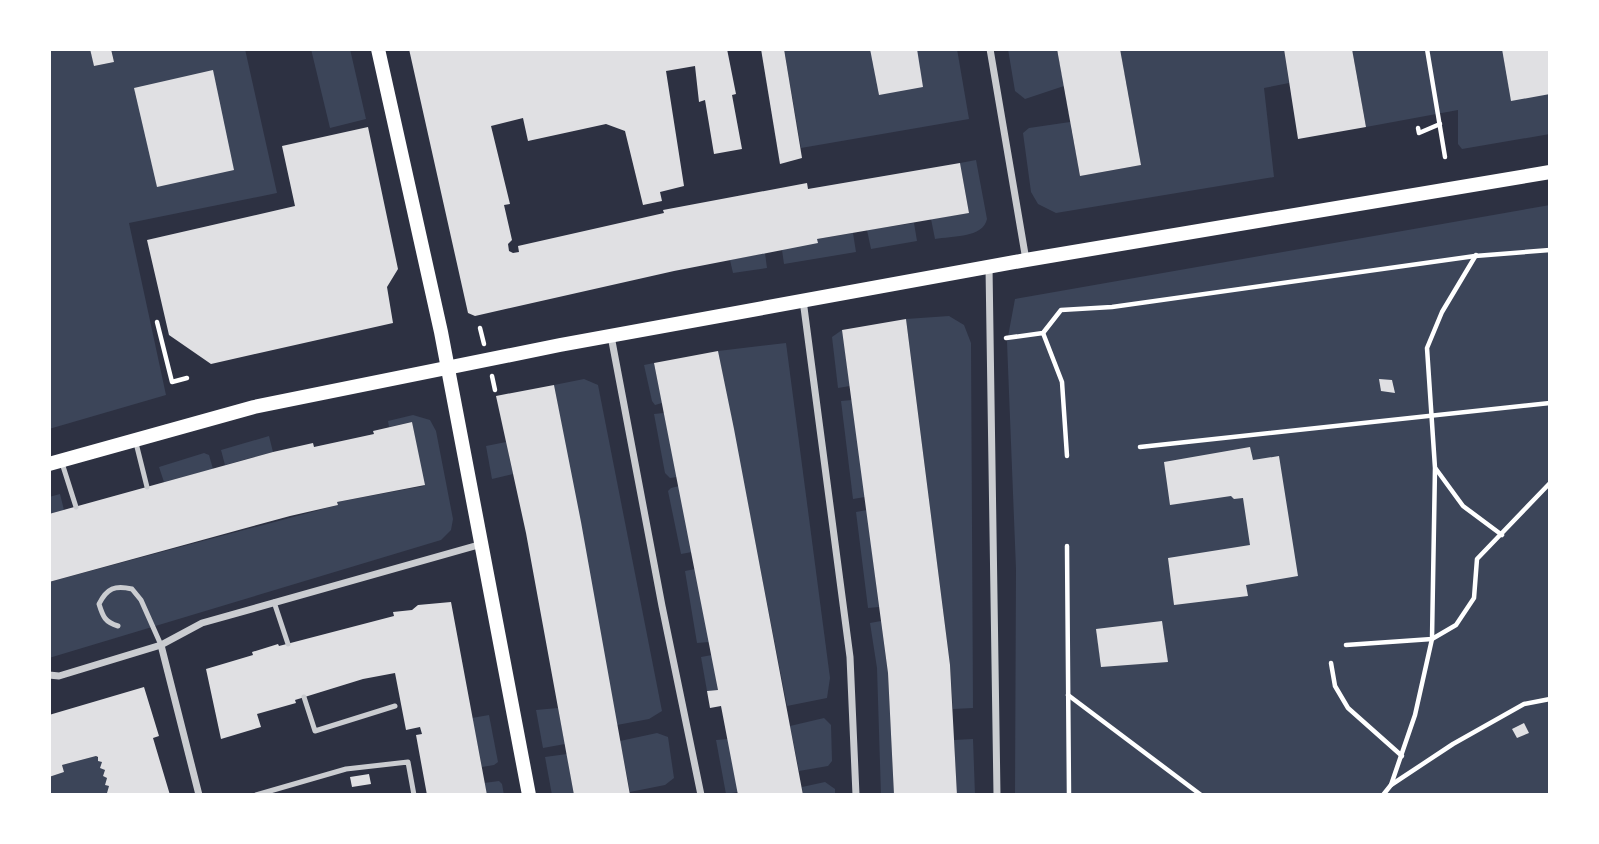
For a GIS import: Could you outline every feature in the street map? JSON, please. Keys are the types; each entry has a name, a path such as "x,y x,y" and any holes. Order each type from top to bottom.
{"main road":[{"path":"377,49 448,368 529,795"},
{"path":"55,462 254,407 611,335 1026,260 1550,172"}],"street":[{"path":"989,49 1026,260"},
{"path":"989,267 998,795"},
{"path":"803,300 850,657 856,795"},
{"path":"611,335 701,795"},
{"path":"49,675 59,676 161,645 202,623 483,544"},
{"path":"161,645 199,795"}],"lane":[{"path":"135,440 147,487"},
{"path":"55,462 76,507"},
{"path":"118,626 103,617 99,604 106,592 118,586 132,589 141,600 161,645"},
{"path":"274,602 288,644"},
{"path":"304,697 314,731 395,706"},
{"path":"256,795 346,769 408,762 414,795"}],"path":[{"path":"1427,49 1445,157"},
{"path":"1418,128 1419,133 1440,124"},
{"path":"1006,338 1043,333 1061,310 1112,307 1476,256 1550,250"},
{"path":"1391,785 1415,715 1432,639 1435,468 1427,348 1442,312 1476,256"},
{"path":"158,321 172,382 187,378"},
{"path":"1043,333 1062,382 1067,456"},
{"path":"1140,447 1550,403"},
{"path":"1435,468 1463,506 1502,534"},
{"path":"1346,645 1432,639 1456,625 1474,598 1477,559 1550,483"},
{"path":"1067,546 1069,795"},
{"path":"1331,663 1335,686 1348,708 1402,756"},
{"path":"1068,695 1201,795"},
{"path":"1383,795 1391,785 1453,744 1524,704 1550,699"}],"shaded area":[{"path":"49,49 90,49 94,66 114,62 111,49 245,49 277,193 129,223 166,395 49,429"},
{"path":"311,49 350,49 366,119 330,128"},
{"path":"784,49 957,49 969,119 801,148"},
{"path":"1008,49 1057,49 1064,86 1025,99 1015,91"},
{"path":"1120,49 1284,49 1289,83 1264,88 1274,177 1056,213 1038,204 1031,192 1023,133 1029,128 1070,122 1080,176 1141,165"},
{"path":"1352,49 1502,49 1550,94 1550,134 1462,149 1458,144 1458,110 1366,127"},
{"path":"976,160 987,219 984,225 980,230 966,235 935,239 931,219 969,213 960,163"},
{"path":"1550,205 1550,795 1015,795 1016,569 1007,342 1015,299"},
{"path":"914,223 917,241 871,249 867,230"},
{"path":"853,233 856,252 784,264 782,250 817,239"},
{"path":"765,253 767,268 733,273 730,260"},
{"path":"949,316 964,325 971,343 973,708 953,709 950,665 906,319"},
{"path":"842,330 850,386 838,388 832,337"},
{"path":"786,343 830,678 827,698 787,706 718,351"},
{"path":"654,363 662,403 655,405 644,365"},
{"path":"584,379 598,385 662,711 649,719 617,725 554,385"},
{"path":"852,400 865,497 853,499 841,401"},
{"path":"664,413 677,477 670,478 665,473 654,414"},
{"path":"413,415 430,420 436,431 453,519 451,530 441,540 49,658 49,582 338,505 337,502 424,486 412,422 389,427 388,421"},
{"path":"269,436 273,452 225,465 221,450"},
{"path":"506,442 513,474 492,479 486,446"},
{"path":"204,453 209,455 213,469 164,482 159,467"},
{"path":"679,486 692,552 681,554 668,491"},
{"path":"60,494 64,510 49,514 49,497"},
{"path":"867,510 879,607 868,608 856,512"},
{"path":"695,569 709,642 697,643 685,571"},
{"path":"881,621 888,673 894,795 881,795 877,668 870,623"},
{"path":"712,655 718,690 707,691 701,657"},
{"path":"558,708 565,744 543,748 536,710"},
{"path":"489,715 498,762 482,767 472,718"},
{"path":"824,718 831,725 832,761 828,766 799,771 790,726"},
{"path":"657,733 668,737 674,778 665,785 630,792 620,741"},
{"path":"728,739 738,792 726,794 716,740"},
{"path":"973,739 975,795 957,795 954,740"},
{"path":"567,754 574,795 552,795 545,757"},
{"path":"96,756 102,762 101,768 105,770 103,776 107,778 105,785 109,786 107,793 111,795 49,795 49,777 64,772 62,765"},
{"path":"499,781 504,795 487,795 484,783"},
{"path":"825,782 835,789 835,795 803,795 802,787"}],"building":[{"path":"90,49 111,49 114,62 94,66"},
{"path":"409,49 727,49 736,94 732,95 742,149 714,154 705,100 699,102 695,66 666,71 684,186 660,192 662,201 643,205 625,131 606,124 528,141 523,118 491,126 510,204 504,205 512,240 508,244 509,251 513,253 519,252 518,246 664,213 663,210 807,183 808,189 960,163 969,213 817,239 818,243 674,271 475,316 468,313"},
{"path":"761,49 784,49 802,158 780,164"},
{"path":"870,49 917,49 923,87 879,95"},
{"path":"1057,49 1120,49 1141,165 1080,176"},
{"path":"1284,49 1352,49 1366,127 1298,139"},
{"path":"1502,49 1550,49 1550,94 1511,101"},
{"path":"213,70 234,170 157,187 134,88"},
{"path":"368,127 398,269 387,287 393,323 211,364 169,335 147,240 295,206 282,146"},
{"path":"906,319 950,665 957,795 894,795 888,673 842,330"},
{"path":"718,351 803,795 738,795 721,706 710,708 707,691 718,690 654,363"},
{"path":"1379,379 1392,380 1395,393 1381,391"},
{"path":"554,385 630,795 574,795 526,533 496,396"},
{"path":"412,422 425,485 337,502 338,505 49,582 49,514 273,452 313,443 314,447 374,434 373,431"},
{"path":"1250,447 1253,460 1279,456 1298,576 1246,585 1248,596 1174,605 1168,558 1250,545 1243,498 1234,499 1231,496 1170,505 1164,462"},
{"path":"451,602 487,795 427,795 416,735 422,734 420,727 406,730 395,673 363,679 257,714 261,727 221,739 206,669 253,655 252,652 278,644 279,646 394,616 393,612 412,610 418,605"},
{"path":"1162,621 1168,662 1101,667 1096,629"},
{"path":"144,687 159,736 153,738 170,795 107,793 109,786 105,785 105,770 100,768 102,762 98,761 96,756 62,765 64,772 49,777 49,715"},
{"path":"1524,723 1529,733 1517,738 1512,729"},
{"path":"369,774 371,784 352,787 350,777"}]}
